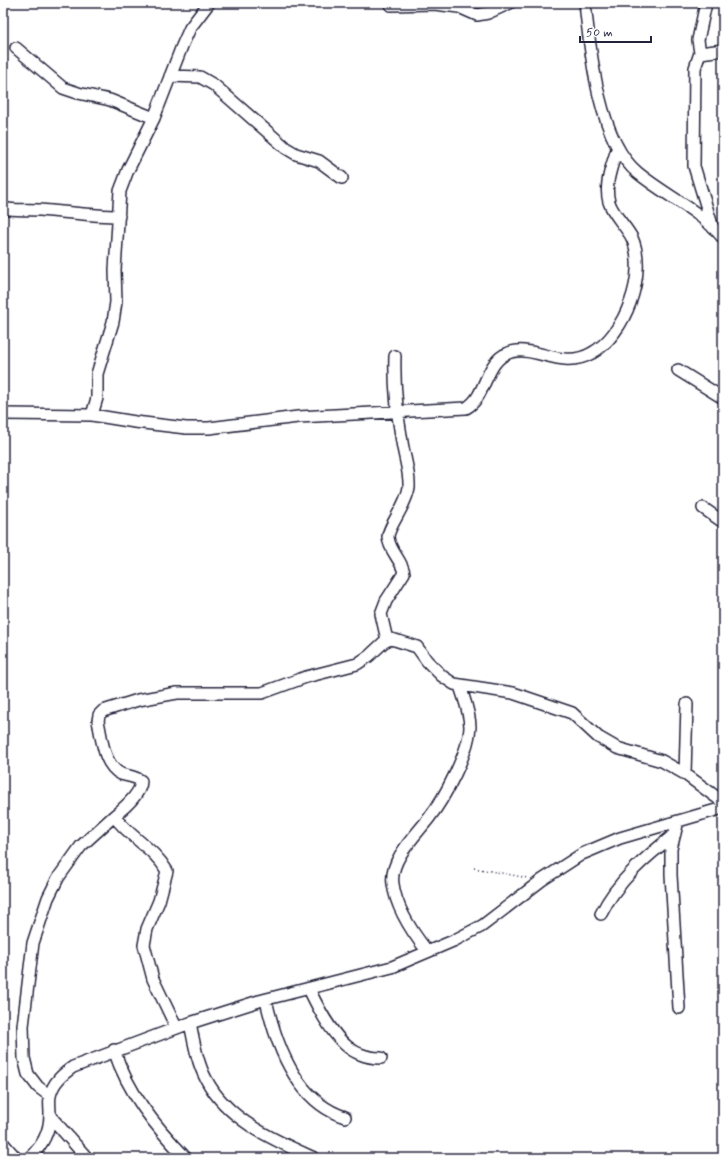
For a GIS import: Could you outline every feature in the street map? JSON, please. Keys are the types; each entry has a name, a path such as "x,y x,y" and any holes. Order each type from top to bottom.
{"street":[{"path":"92,415 96,398 98,374 113,322 116,302 115,270 120,191 154,118 190,28 209,3"},
{"path":"391,5 434,4 459,7 477,15 488,13 510,3"},
{"path":"584,3 590,54 609,130 617,149 637,173 685,205 723,238"},
{"path":"706,3 698,40 700,53 695,68 694,166 713,228"},
{"path":"16,48 63,88 110,100 154,118"},
{"path":"700,53 723,50"},
{"path":"170,76 200,78 214,85 286,148 296,154 319,160 342,178"},
{"path":"3,414 92,415 149,424 186,428 209,428 298,417 466,408 473,404 479,396 494,365 503,356 516,351 568,361 580,360 594,352 620,326 634,292 636,256 632,238 609,203 607,185 617,149"},
{"path":"3,208 15,211 40,210 94,216 119,216"},
{"path":"387,640 381,614 386,602 404,573 403,567 390,545 388,532 403,506 409,486 397,412 394,380 396,356"},
{"path":"678,370 723,398"},
{"path":"703,508 723,522"},
{"path":"50,1096 38,1087 28,1074 24,1058 23,1026 33,943 48,898 58,878 80,846 132,798 140,786 141,781 138,778 118,772 111,767 98,721 101,712 138,700 177,693 262,693 306,678 357,664 387,640 395,640 414,644 442,676 460,686 513,693 559,707 572,713 598,737 617,748 662,761 685,774 723,802"},
{"path":"427,951 410,928 392,883 398,859 439,803 465,748 470,727 467,705 460,686"},
{"path":"685,774 687,704"},
{"path":"29,1158 39,1149 45,1140 50,1126 50,1096 60,1076 73,1067 176,1027 266,1000 392,967 453,941 482,926 542,880 582,854 614,841 723,808"},
{"path":"114,816 127,831 156,856 167,871 159,901 147,929 144,945 153,979 176,1027"},
{"path":"678,821 671,849 671,875 679,1008"},
{"path":"601,914 606,904 634,870 675,834"},
{"path":"309,989 317,1007 341,1040 359,1054 381,1058"},
{"path":"266,1000 273,1030 282,1050 304,1089 332,1112 345,1117"},
{"path":"190,1023 197,1055 206,1080 222,1102 261,1132 314,1158"},
{"path":"114,1050 121,1071 132,1092 155,1124 186,1158"},
{"path":"50,1116 87,1158"},
{"path":"3,1143 16,1158"}],"path":[{"path":"474,868 542,880"}]}
